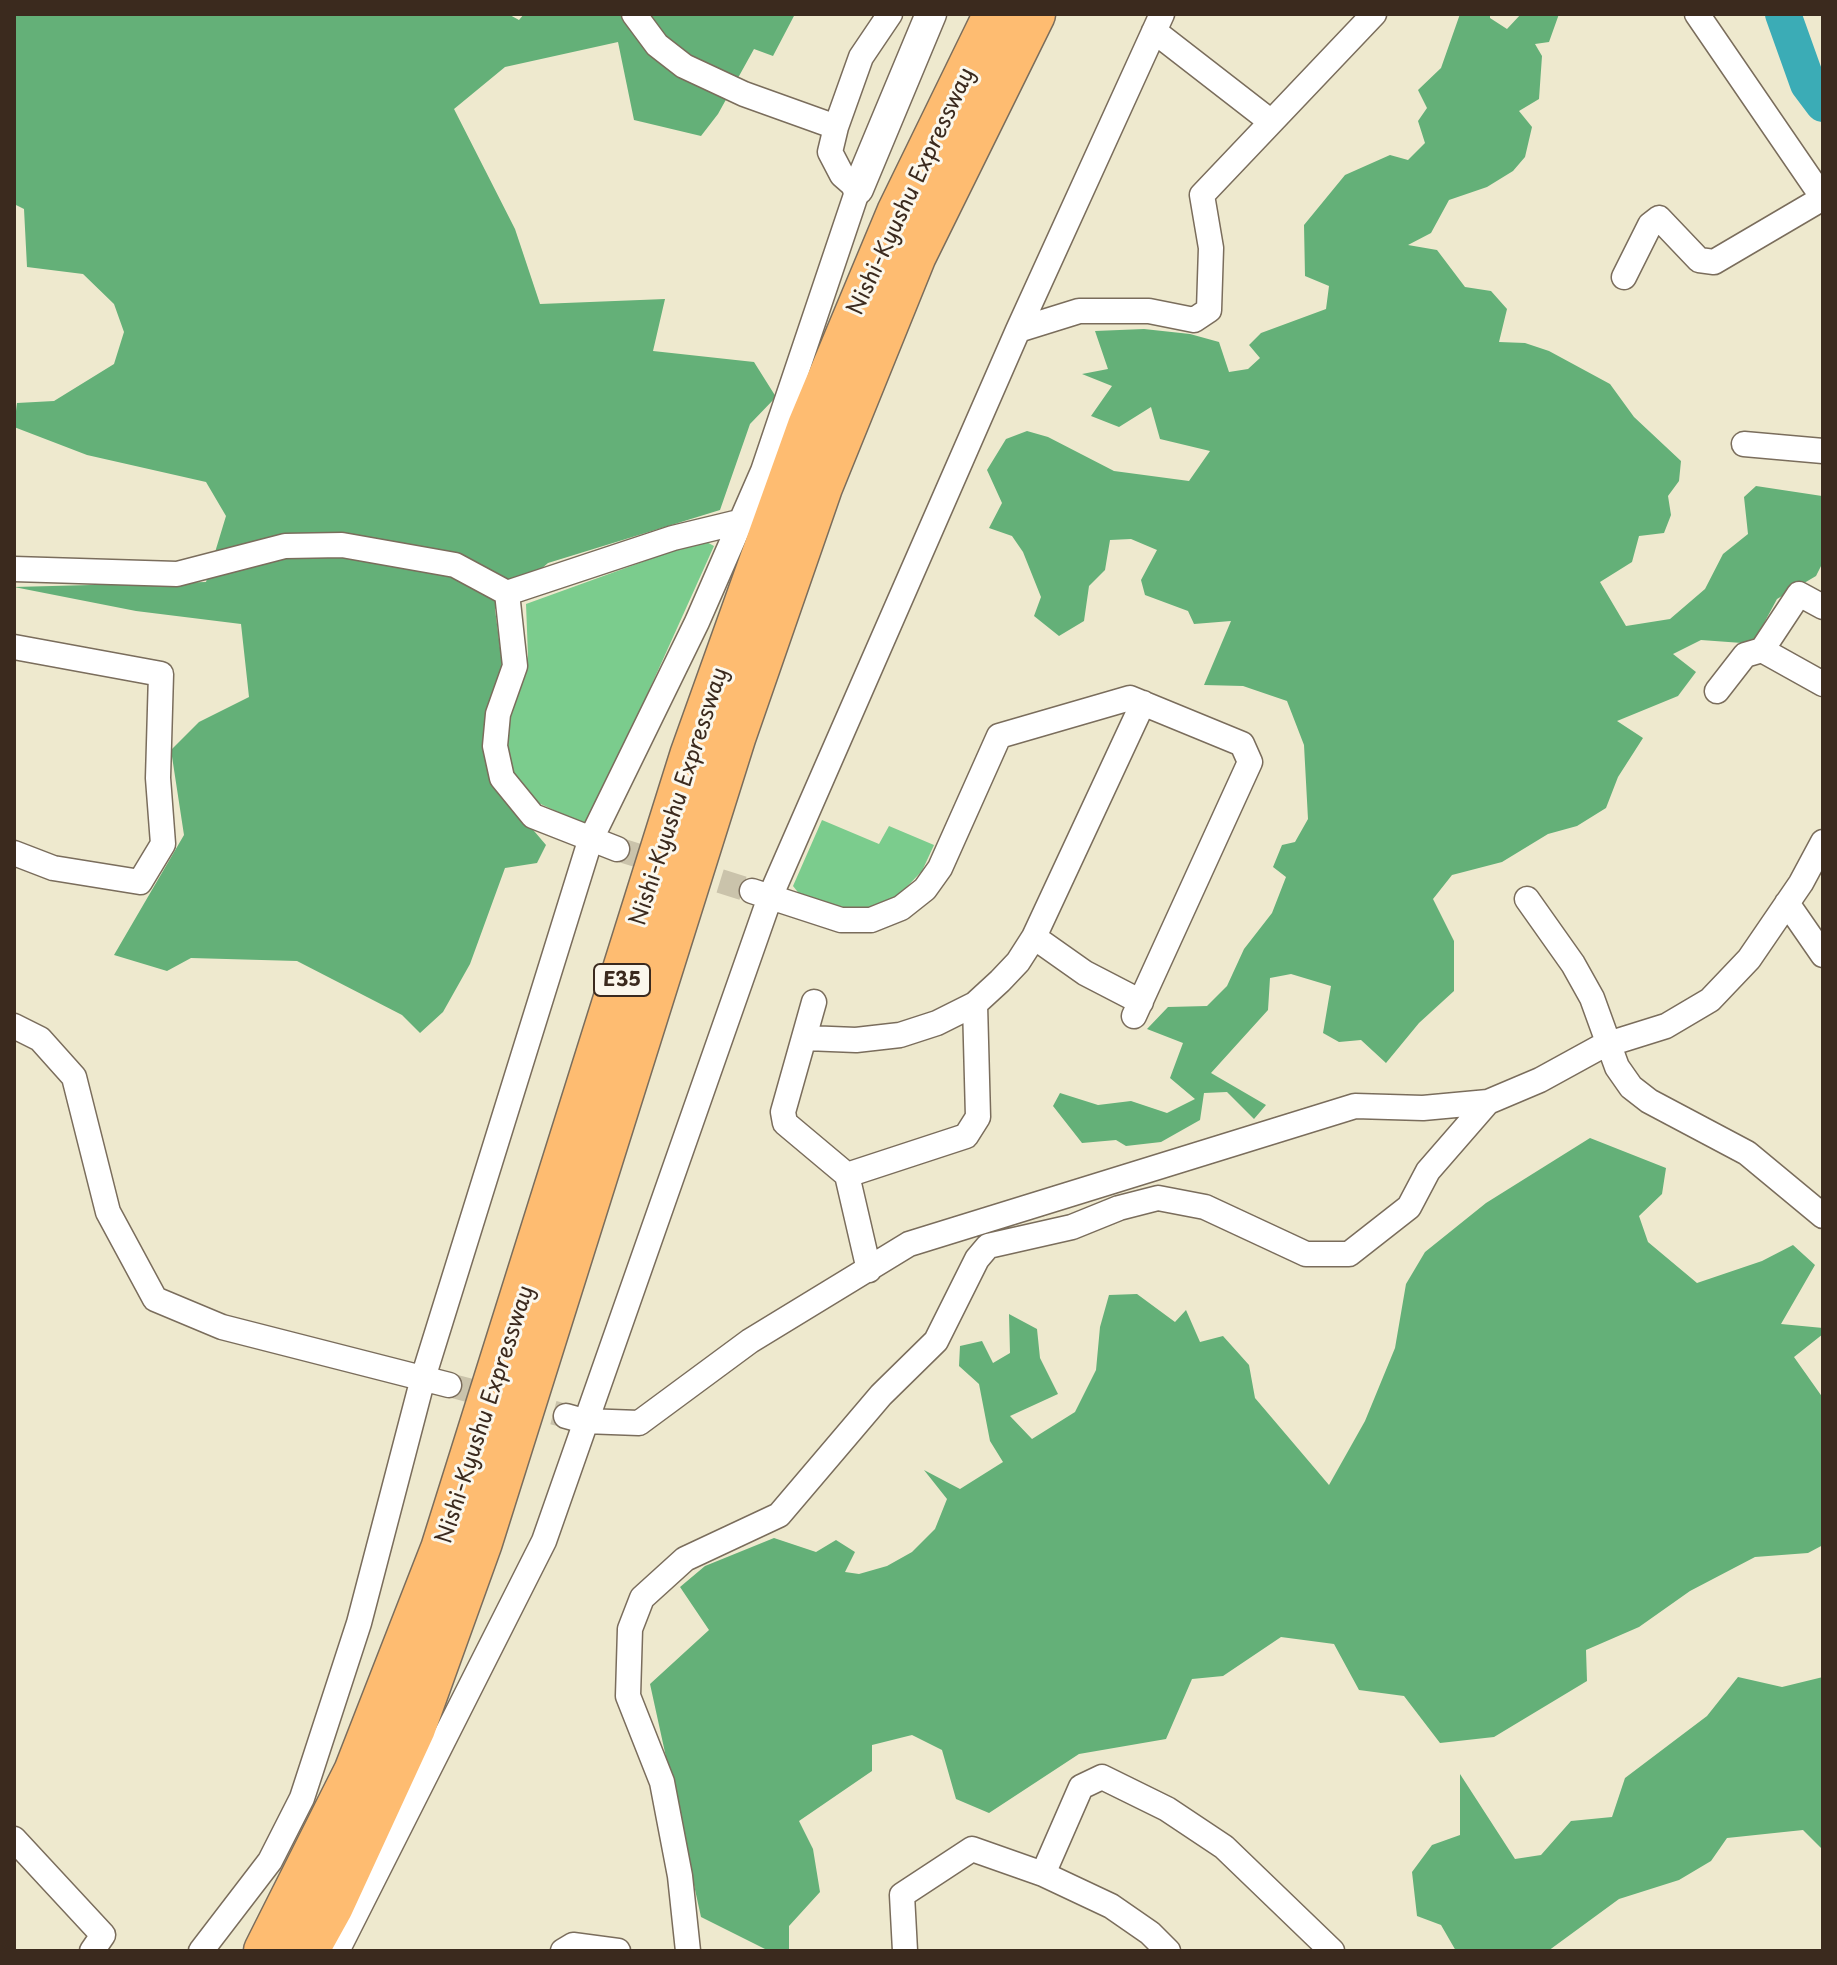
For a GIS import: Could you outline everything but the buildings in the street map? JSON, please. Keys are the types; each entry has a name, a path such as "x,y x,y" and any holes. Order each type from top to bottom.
{"highway":[{"name":"Nishi-Kyushu Expressway","path":"266,1951 356,1772 443,1549 692,756 810,426 899,213 996,14"},
{"name":"Nishi-Kyushu Expressway","path":"306,1951 344,1879 407,1742 480,1542 734,735 820,487 914,255 1033,14"}],"street":[{"path":"634,14 657,45 684,66 744,94 836,127"},
{"path":"858,189 842,175 830,152 861,57 890,14"},
{"path":"201,1951 270,1861 302,1798 359,1623 423,1378 590,841 697,622 763,471 858,189 931,14"},
{"path":"1018,330 1079,311 1149,311 1194,320 1209,310 1212,292 1211,248 1202,195 1374,14"},
{"path":"1624,277 1650,225 1659,218 1699,260 1714,262 1823,198 1697,14"},
{"path":"337,1951 544,1541 575,1419 761,894 1158,22 1270,121"},
{"path":"1744,444 1823,451"},
{"path":"14,569 177,574 285,546 342,545 455,565 507,593 673,538 739,522"},
{"path":"507,593 515,666 498,714 495,746 502,778 533,816 590,841 617,849"},
{"path":"1717,691 1745,655 1762,650 1799,594 1823,607"},
{"path":"14,647 161,674 158,778 163,844 140,882 53,868 14,853"},
{"path":"1762,650 1823,684"},
{"path":"761,894 841,920 871,920 901,908 925,889 940,868 999,736 1130,698 1242,744 1250,762 1138,1009 1034,937"},
{"path":"806,1038 856,1040 900,1035 937,1023 975,1004 1018,962 1034,937 1143,703"},
{"path":"575,1419 639,1423 750,1341 909,1244 1355,1106 1423,1108 1488,1102 1540,1080 1609,1044 1666,1026 1710,1000 1749,959 1823,842"},
{"path":"1527,899 1573,964 1592,998 1617,1067 1631,1087 1649,1101 1747,1153 1823,1216"},
{"path":"1787,903 1823,955"},
{"path":"814,1002 783,1112 785,1123 847,1175 869,1270"},
{"path":"847,1175 966,1136 978,1117 975,1004"},
{"path":"14,1026 40,1039 74,1077 108,1212 155,1299 222,1327 449,1385"},
{"path":"688,1951 680,1876 662,1782 628,1696 630,1629 642,1598 685,1559 779,1515 881,1395 936,1341 977,1259 988,1246 1072,1227 1119,1208 1158,1198 1205,1207 1306,1254 1349,1254 1409,1207 1428,1171 1488,1102"},
{"path":"1043,1874 1081,1787 1102,1777 1167,1809 1224,1847 1326,1950"},
{"path":"905,1951 902,1895 972,1849 1043,1874 1111,1906 1150,1933 1168,1951"},
{"path":"19,1854 103,1935 92,1951"},
{"path":"563,1951 573,1945 618,1951"}],"green space":[{"path":"14,14 508,14 519,20 524,14 795,14 773,56 754,49 718,114 701,136 634,120 618,42 505,67 454,109 515,229 540,304 665,299 653,351 754,362 776,397 750,424 720,510 548,563 495,609 502,663 487,724 500,791 546,845 537,863 505,868 470,964 443,1012 420,1033 402,1015 297,961 191,958 167,971 114,955 184,835 171,750 199,722 249,697 241,624 136,611 14,587 206,582 226,516 206,482 87,455 14,427 17,403 54,401 114,364 124,332 114,304 83,274 27,267 24,209 14,204"},
{"path":"1460,14 1490,14 1490,18 1507,29 1521,14 1559,14 1549,42 1535,44 1542,56 1539,99 1519,111 1532,127 1525,157 1513,171 1487,187 1449,200 1431,233 1408,245 1437,250 1465,287 1491,291 1507,309 1499,342 1525,343 1549,351 1610,384 1634,417 1681,461 1679,481 1668,496 1671,515 1664,533 1639,536 1632,562 1600,582 1626,626 1670,619 1705,589 1723,554 1748,534 1744,497 1756,486 1822,496 1823,562 1816,576 1777,599 1756,638 1742,643 1701,640 1673,654 1696,672 1678,696 1617,721 1643,738 1618,777 1606,808 1577,826 1548,834 1502,862 1452,875 1433,899 1454,941 1454,991 1419,1023 1386,1063 1361,1040 1339,1042 1323,1033 1331,986 1291,974 1270,978 1268,1010 1211,1073 1266,1105 1254,1119 1227,1092 1204,1093 1200,1120 1161,1142 1126,1146 1116,1140 1082,1143 1053,1106 1060,1093 1098,1105 1131,1101 1167,1113 1195,1099 1170,1078 1183,1043 1147,1029 1168,1007 1207,1006 1227,986 1244,949 1272,913 1286,877 1273,867 1282,845 1295,842 1308,819 1304,745 1287,701 1243,686 1204,685 1231,621 1194,624 1188,611 1145,595 1141,580 1157,550 1131,539 1110,540 1105,570 1089,586 1084,621 1059,636 1034,616 1041,597 1023,552 1012,536 989,528 1002,503 987,470 1006,439 1027,431 1048,437 1114,471 1189,481 1210,451 1160,439 1151,407 1119,427 1091,416 1112,386 1082,374 1108,369 1095,331 1144,329 1190,334 1219,342 1229,372 1248,369 1260,358 1249,345 1261,333 1326,309 1329,286 1305,276 1304,225 1345,175 1390,155 1408,160 1425,143 1418,121 1427,108 1418,90 1441,68"},
{"path":"703,540 714,546 588,826 532,800 509,776 507,724 528,656 526,604"},
{"path":"822,820 879,844 889,826 934,845 922,871 897,897 863,910 839,910 801,896 793,886"},
{"path":"1590,1138 1666,1168 1662,1194 1639,1216 1648,1242 1697,1283 1762,1261 1793,1245 1815,1265 1781,1324 1823,1328 1823,1334 1794,1357 1823,1398 1823,1545 1808,1553 1755,1557 1690,1591 1639,1627 1586,1650 1587,1681 1494,1737 1440,1743 1404,1696 1359,1690 1334,1644 1281,1637 1223,1676 1192,1679 1166,1739 1079,1754 989,1813 956,1799 942,1750 912,1735 872,1745 872,1771 799,1821 813,1849 820,1892 789,1926 789,1951 769,1951 701,1917 650,1684 709,1630 680,1587 705,1566 774,1538 816,1552 836,1540 855,1552 845,1572 859,1574 887,1566 912,1552 935,1529 947,1499 924,1470 960,1489 1003,1462 990,1441 979,1384 959,1366 960,1346 982,1341 993,1363 1010,1353 1009,1314 1037,1329 1040,1358 1058,1394 1010,1416 1032,1439 1075,1412 1096,1370 1100,1327 1109,1295 1137,1294 1175,1322 1186,1310 1200,1342 1223,1336 1249,1365 1255,1398 1329,1485 1365,1421 1395,1348 1406,1284 1425,1252 1486,1203"},
{"path":"1738,1677 1782,1687 1823,1677 1823,1850 1803,1830 1727,1838 1711,1861 1679,1880 1619,1899 1548,1951 1456,1951 1441,1925 1417,1916 1412,1872 1432,1845 1460,1835 1460,1774 1515,1859 1541,1855 1571,1821 1612,1817 1625,1778 1707,1716"}],"waterway":[{"path":"1783,14 1808,84 1823,104"}],"tunnel":[{"path":"617,849 752,891"},
{"path":"449,1385 566,1416"}]}
